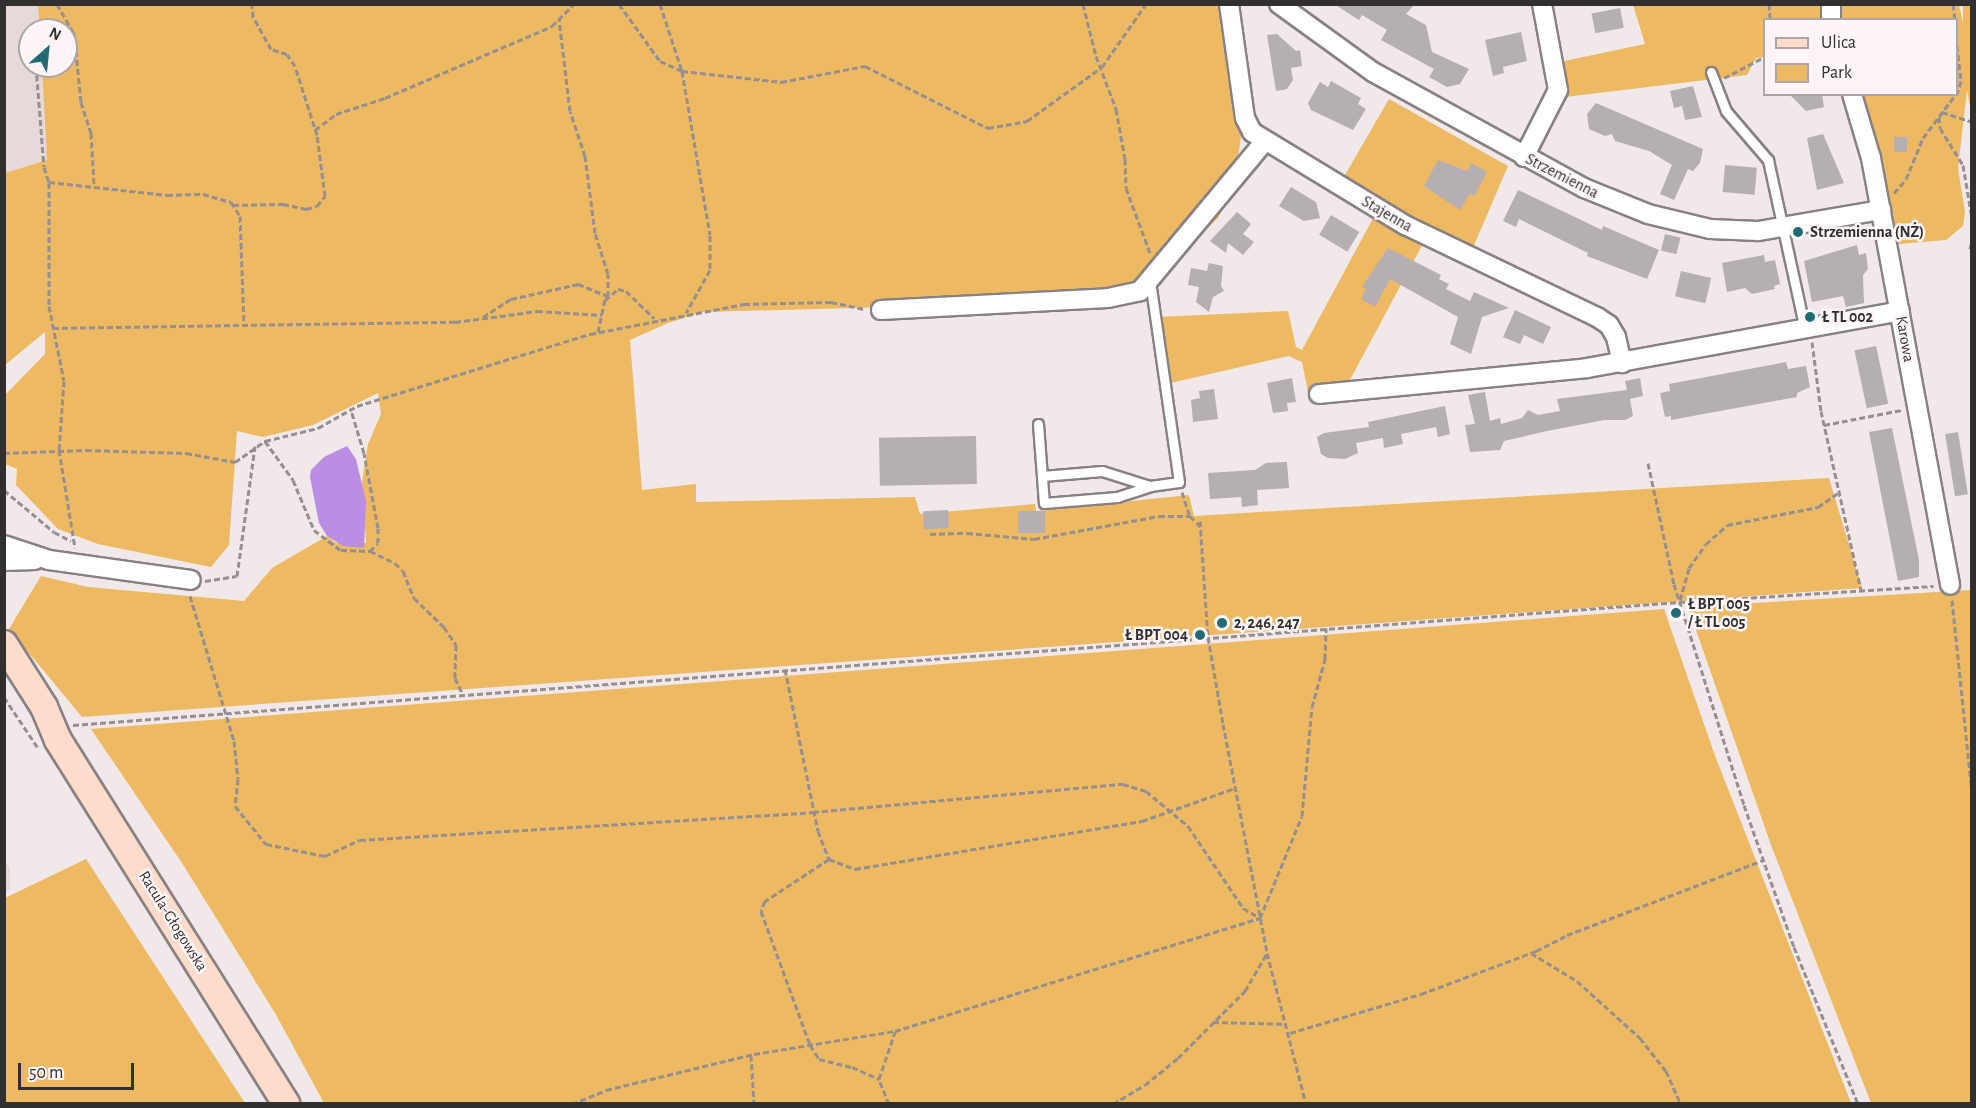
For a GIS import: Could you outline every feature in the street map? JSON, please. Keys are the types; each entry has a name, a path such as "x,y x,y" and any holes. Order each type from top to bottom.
{"main road":[{"name":"Racula-Głogowska","path":"4,644 56,734 286,1104"},
{"name":"Racula-Głogowska","path":"4,668 35,715 56,734"}],"street":[{"name":"Stajenna","path":"1229,4 1245,118 1252,132 1405,225 1597,317 1609,325 1616,337 1622,363"},
{"name":"Strzemienna","path":"1279,4 1354,60 1524,157 1605,198 1679,224 1734,231 1784,228 1880,204"},
{"path":"1524,157 1558,90 1542,4"},
{"name":"Karowa","path":"1853,96 1880,204 1950,585"},
{"path":"881,310 1108,298 1140,291 1265,141"},
{"path":"1319,394 1622,363 1900,311"},
{"path":"4,545 49,560"},
{"path":"4,561 49,560 81,563 191,580"}],"lane":[{"path":"1711,72 1726,111 1768,160 1807,329"},
{"path":"1038,424 1044,503 1117,497 1150,486 1179,482 1154,276"},
{"path":"1042,476 1102,471 1150,486"}],"path":[{"path":"57,4 75,33 81,102 91,133 94,184"},
{"path":"49,182 94,184 167,195 203,194 233,206 283,204 306,209 317,206 324,196 315,130 295,66 287,54 271,49 253,17 252,4"},
{"path":"315,130 336,114 432,78 552,26 574,4"},
{"path":"619,4 660,61 682,71 781,82 865,66 988,128 1027,121 1102,67 1146,4"},
{"path":"660,4 682,71 710,235 710,270 686,313"},
{"path":"1083,4 1118,119 1125,159 1126,188 1154,276"},
{"path":"559,19 570,111 585,156 595,233 608,274 608,296 598,332"},
{"path":"1958,55 1961,81 1958,89"},
{"path":"1715,83 1763,58"},
{"path":"37,78 44,167 49,182 53,328 64,381 59,450 71,541 81,563"},
{"path":"1880,204 1899,189 1923,138 1954,96"},
{"path":"1942,112 1971,122"},
{"path":"1939,117 1940,128 1963,165 1971,218"},
{"path":"233,206 240,216 244,323"},
{"path":"1970,249 1971,240"},
{"path":"481,318 511,299 578,284 608,296"},
{"path":"608,296 618,290 626,291 654,318"},
{"path":"4,453 59,450 186,453 236,462 255,446 265,441 318,428 351,410 398,391 598,332 654,318 744,304 831,302 881,310"},
{"path":"53,328 481,318 537,311 602,315"},
{"path":"1807,329 1838,493 1861,591"},
{"path":"1824,425 1918,408"},
{"path":"351,410 377,518 378,543 370,552"},
{"path":"265,441 293,480 314,530 341,550 370,552 395,563 403,572 414,598 444,627 456,645 455,678 462,693"},
{"path":"255,446 237,576 211,581 191,580 190,597 223,712 234,741 238,778 235,806 266,844 305,854 325,856 360,840 813,812 1123,784 1146,791 1188,826 1243,908 1260,918"},
{"path":"1648,463 1679,602 1763,860 1794,947 1858,1104"},
{"path":"1179,482 1190,516 1200,526"},
{"path":"4,490 54,532 71,541"},
{"path":"1679,602 1689,568 1706,544 1727,525 1818,507 1838,493"},
{"path":"930,534 967,533 1034,539 1159,516 1190,516"},
{"path":"1200,521 1208,637 1235,788 1260,918 1306,1104"},
{"path":"56,734 223,712 462,693 1679,602 1950,585 1971,795"},
{"path":"1260,918 1302,816 1312,707 1325,658 1326,628"},
{"path":"785,669 813,812 829,859"},
{"path":"4,698 8,703"},
{"path":"829,859 855,869 1142,821 1235,788"},
{"path":"829,859 765,901 761,911 810,1045 819,1059 852,1066 879,1079"},
{"path":"1290,1033 1421,994 1531,953 1567,935 1763,860"},
{"path":"572,1104 606,1090 751,1055 895,1031 1260,918"},
{"path":"1113,1104 1170,1065 1245,991 1268,953"},
{"path":"1531,953 1577,981 1640,1038 1666,1071 1681,1104"},
{"path":"1213,1022 1287,1024"},
{"path":"888,1104 879,1079 895,1031"},
{"path":"751,1055 754,1104"}],"shaded area":[{"path":"5,5 38,5 39,18 18,18 18,78 43,78 47,160 5,173"},
{"path":"347,446 356,459 366,501 364,548 343,546 327,536 319,523 310,477 311,470 324,457"},
{"path":"4,860 10,868 10,889 5,892"}],"green space":[{"path":"38,5 1226,5 1234,104 1242,130 1234,186 1218,218 1150,280 1115,301 703,312 668,323 630,340 642,490 696,484 696,502 915,497 920,514 1035,504 1036,511 1189,495 1194,516 1829,478 1862,588 82,717 9,629 41,576 88,587 244,601 272,568 327,536 336,543 366,543 362,482 368,444 381,414 378,393 313,425 263,437 237,431 229,545 211,567 98,544 58,529 16,485 17,469 5,464 5,395 45,354 45,332 5,365 5,173 47,160 43,78 78,78 78,18 39,18"},
{"path":"1633,5 1959,5 1963,23 1963,5 1971,5 1971,112 1967,90 1958,168 1965,212 1963,226 1946,240 1887,245 1847,96 1958,96 1958,18 1763,18 1763,57 1756,58 1747,75 1557,98 1555,63 1645,44"},
{"path":"1389,99 1508,166 1469,257 1426,238 1344,391 1309,397 1302,362 1289,356 1166,384 1156,317 1288,311 1296,347 1302,350 1377,211 1338,187"},
{"path":"1971,590 1971,1103 1871,1103 1771,845 1688,607"},
{"path":"1664,609 1714,753 1851,1103 324,1103 275,1013 182,863 91,729"},
{"path":"86,859 245,1103 5,1103 5,898"}],"building":[{"path":"1334,4 1415,4 1406,14 1426,25 1432,52 1469,69 1460,84 1447,87 1429,77 1434,69 1381,40 1387,30 1362,15 1359,20"},
{"path":"1620,8 1624,28 1595,33 1592,14"},
{"path":"1521,32 1527,61 1503,67 1504,73 1493,76 1485,40"},
{"path":"1277,34 1296,51 1300,50 1302,66 1291,68 1293,80 1287,89 1276,91 1267,35"},
{"path":"1331,81 1361,98 1358,104 1366,109 1353,130 1311,110 1308,103 1320,82 1328,87"},
{"path":"1693,86 1702,117 1685,120 1682,106 1674,108 1670,91"},
{"path":"1791,96 1822,96 1824,107 1806,111"},
{"path":"1596,103 1703,149 1700,163 1693,171 1688,169 1674,200 1660,194 1672,165 1649,151 1615,141 1612,134 1605,136 1589,129 1587,114"},
{"path":"1823,134 1844,183 1817,190 1807,138"},
{"path":"1894,137 1907,137 1907,152 1894,152"},
{"path":"1438,160 1467,171 1471,163 1487,172 1474,196 1470,193 1460,210 1424,186"},
{"path":"1725,165 1757,168 1755,195 1723,192"},
{"path":"1291,187 1316,202 1320,218 1304,221 1279,206"},
{"path":"1518,190 1602,230 1603,226 1659,250 1647,279 1587,256 1588,253 1519,219 1516,227 1503,221"},
{"path":"1237,212 1251,224 1243,234 1254,242 1243,255 1228,243 1226,253 1210,241"},
{"path":"1331,215 1359,232 1347,252 1319,235"},
{"path":"1665,234 1681,238 1676,254 1661,250"},
{"path":"1857,245 1859,255 1866,253 1868,269 1863,275 1864,303 1846,307 1843,296 1812,302 1804,261"},
{"path":"1388,248 1441,275 1439,279 1449,284 1446,289 1470,301 1474,292 1509,308 1482,317 1471,354 1450,344 1458,317 1390,279 1375,307 1361,299 1366,289 1362,287"},
{"path":"1764,255 1765,262 1775,260 1780,284 1774,286 1775,289 1752,294 1745,288 1727,292 1722,263"},
{"path":"1209,263 1223,266 1221,286 1224,291 1213,297 1209,312 1196,302 1199,287 1188,285 1191,268 1207,271"},
{"path":"1681,271 1711,278 1705,303 1675,296"},
{"path":"1515,310 1551,327 1543,344 1524,335 1520,344 1503,337"},
{"path":"1876,346 1888,404 1867,408 1854,351"},
{"path":"1786,362 1788,369 1806,366 1810,387 1797,393 1797,397 1671,420 1671,416 1665,417 1660,393 1670,391 1669,384"},
{"path":"1292,378 1296,402 1287,403 1288,411 1273,413 1267,383"},
{"path":"1640,378 1643,396 1630,399 1633,416 1625,420 1604,420 1547,431 1504,441 1500,450 1470,452 1465,425 1475,424 1468,395 1485,392 1490,421 1500,418 1501,424 1522,418 1528,410 1538,415 1560,411 1557,399 1627,390 1625,381"},
{"path":"1214,389 1218,419 1193,422 1191,400 1200,398 1199,391"},
{"path":"1445,406 1450,434 1438,437 1436,427 1401,434 1403,444 1384,448 1383,438 1356,443 1358,453 1345,459 1328,458 1321,454 1317,437 1324,433 1369,427 1368,422"},
{"path":"1892,428 1919,560 1919,577 1898,581 1869,432"},
{"path":"1958,432 1968,494 1955,496 1945,434"},
{"path":"976,436 977,484 880,486 879,438"},
{"path":"1287,462 1289,488 1257,490 1258,505 1242,507 1241,497 1210,499 1208,473 1255,470 1266,463"},
{"path":"948,510 949,528 924,529 923,511"},
{"path":"1018,511 1045,511 1045,533 1018,533"}],"place":[{"name":"Strzemienna (NŻ)","path":"1798,232"},
{"name":"Ł TL 002","path":"1810,317"},
{"name":"Ł BPT 005 / Ł TL 005","path":"1676,613"},
{"name":"2, 246, 247","path":"1222,623"},
{"name":"Ł BPT 004","path":"1200,635"}]}
